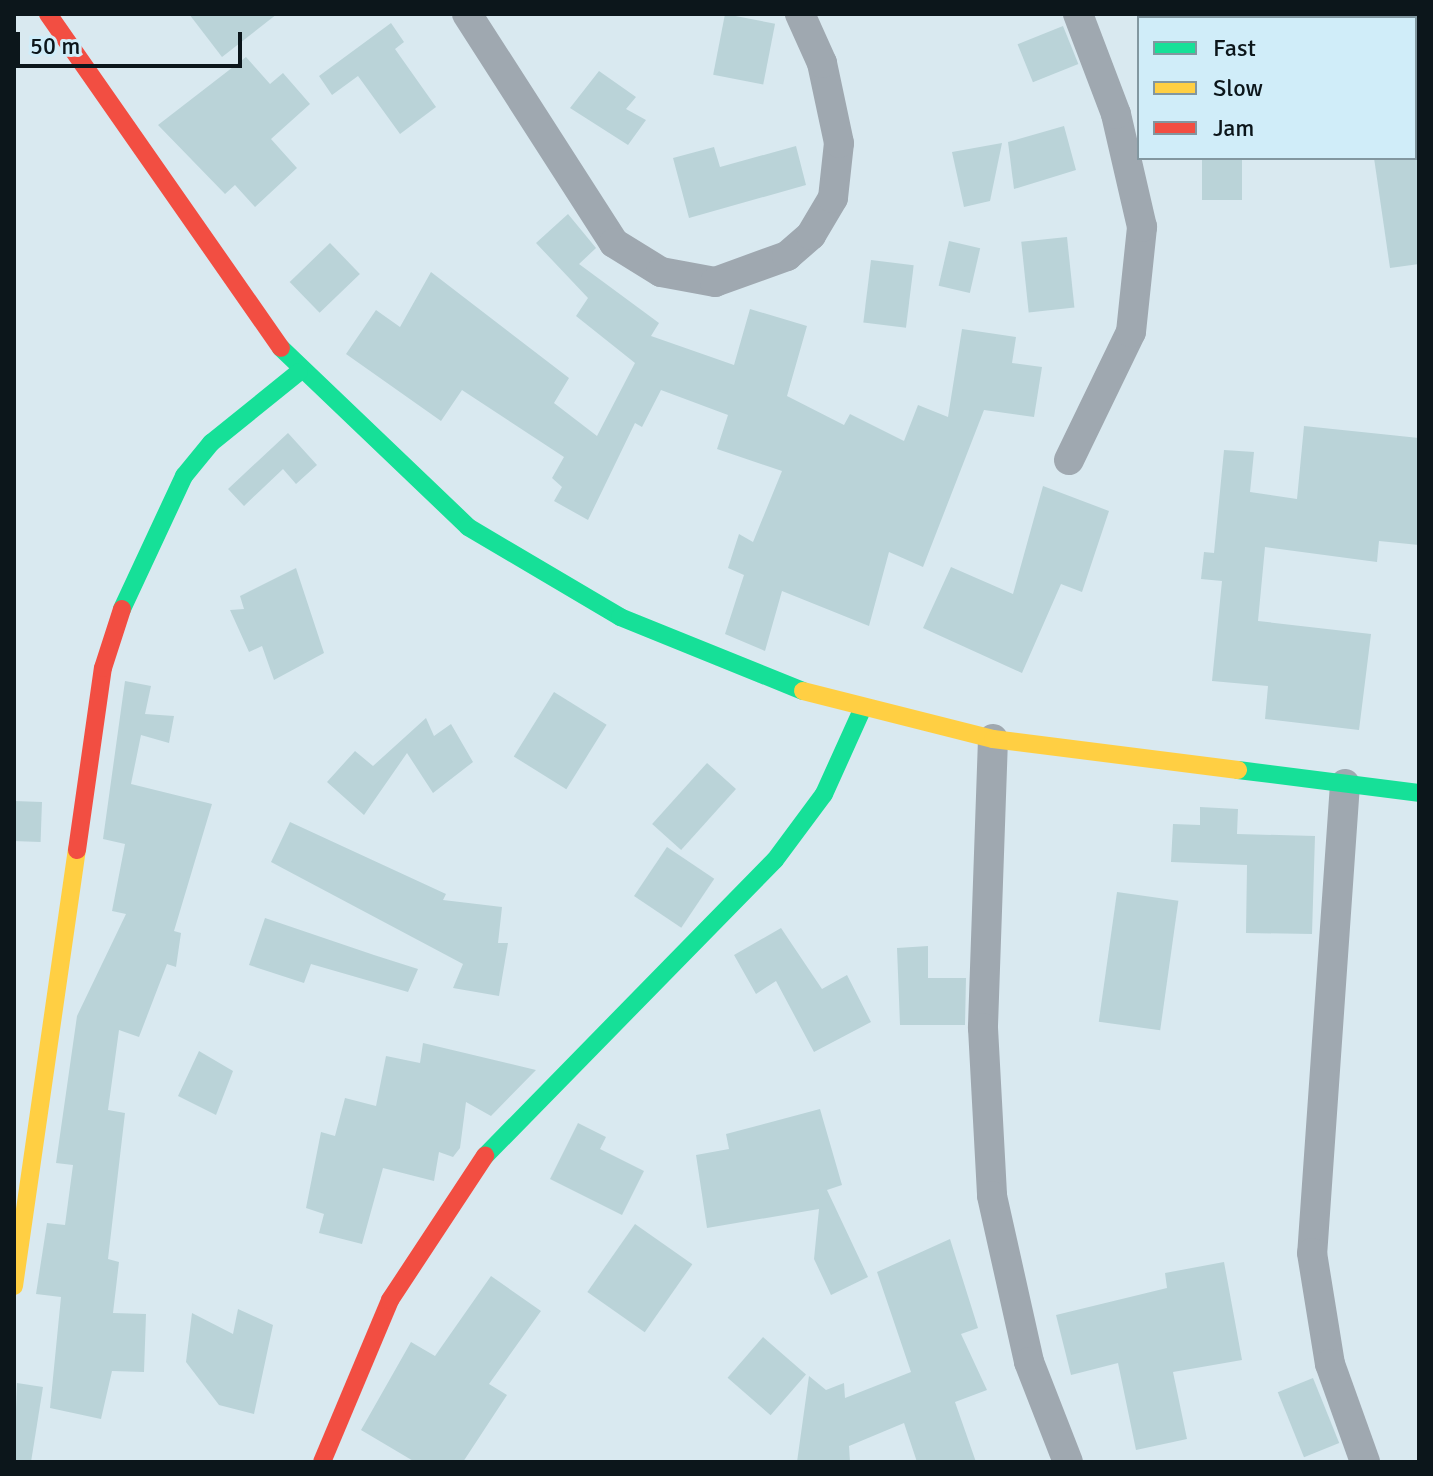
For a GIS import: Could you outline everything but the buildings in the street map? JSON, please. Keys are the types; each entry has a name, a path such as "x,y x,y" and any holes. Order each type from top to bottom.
{"street":[{"path":"48,14 198,238 299,372 468,527 685,648 862,710 993,739 1419,793"},
{"path":"467,14 614,243 661,272 715,282 787,256 811,235 833,198 839,143 822,63 800,14"},
{"path":"1069,460 1131,332 1142,227 1116,114 1078,14"},
{"path":"14,1286 103,668 133,574 184,476 211,443 299,372"},
{"path":"322,1462 390,1300 477,1165 775,860 824,794 862,710"},
{"path":"993,739 983,1028 992,1196 1029,1362 1068,1462"},
{"path":"1345,784 1312,1253 1316,1308 1365,1462"}],"traffic: fast":[{"path":"281,348 468,527 620,617 803,691"},
{"path":"122,609 184,476 211,443 299,372"},
{"path":"485,1156 775,860 824,794 862,710"},
{"path":"1238,770 1419,793"}],"traffic: slow":[{"path":"803,691 993,739 1238,770"},
{"path":"14,1286 77,850"}],"traffic: jam":[{"path":"48,14 281,348"},
{"path":"77,850 103,668 122,609"},
{"path":"322,1462 390,1300 485,1156"}]}
